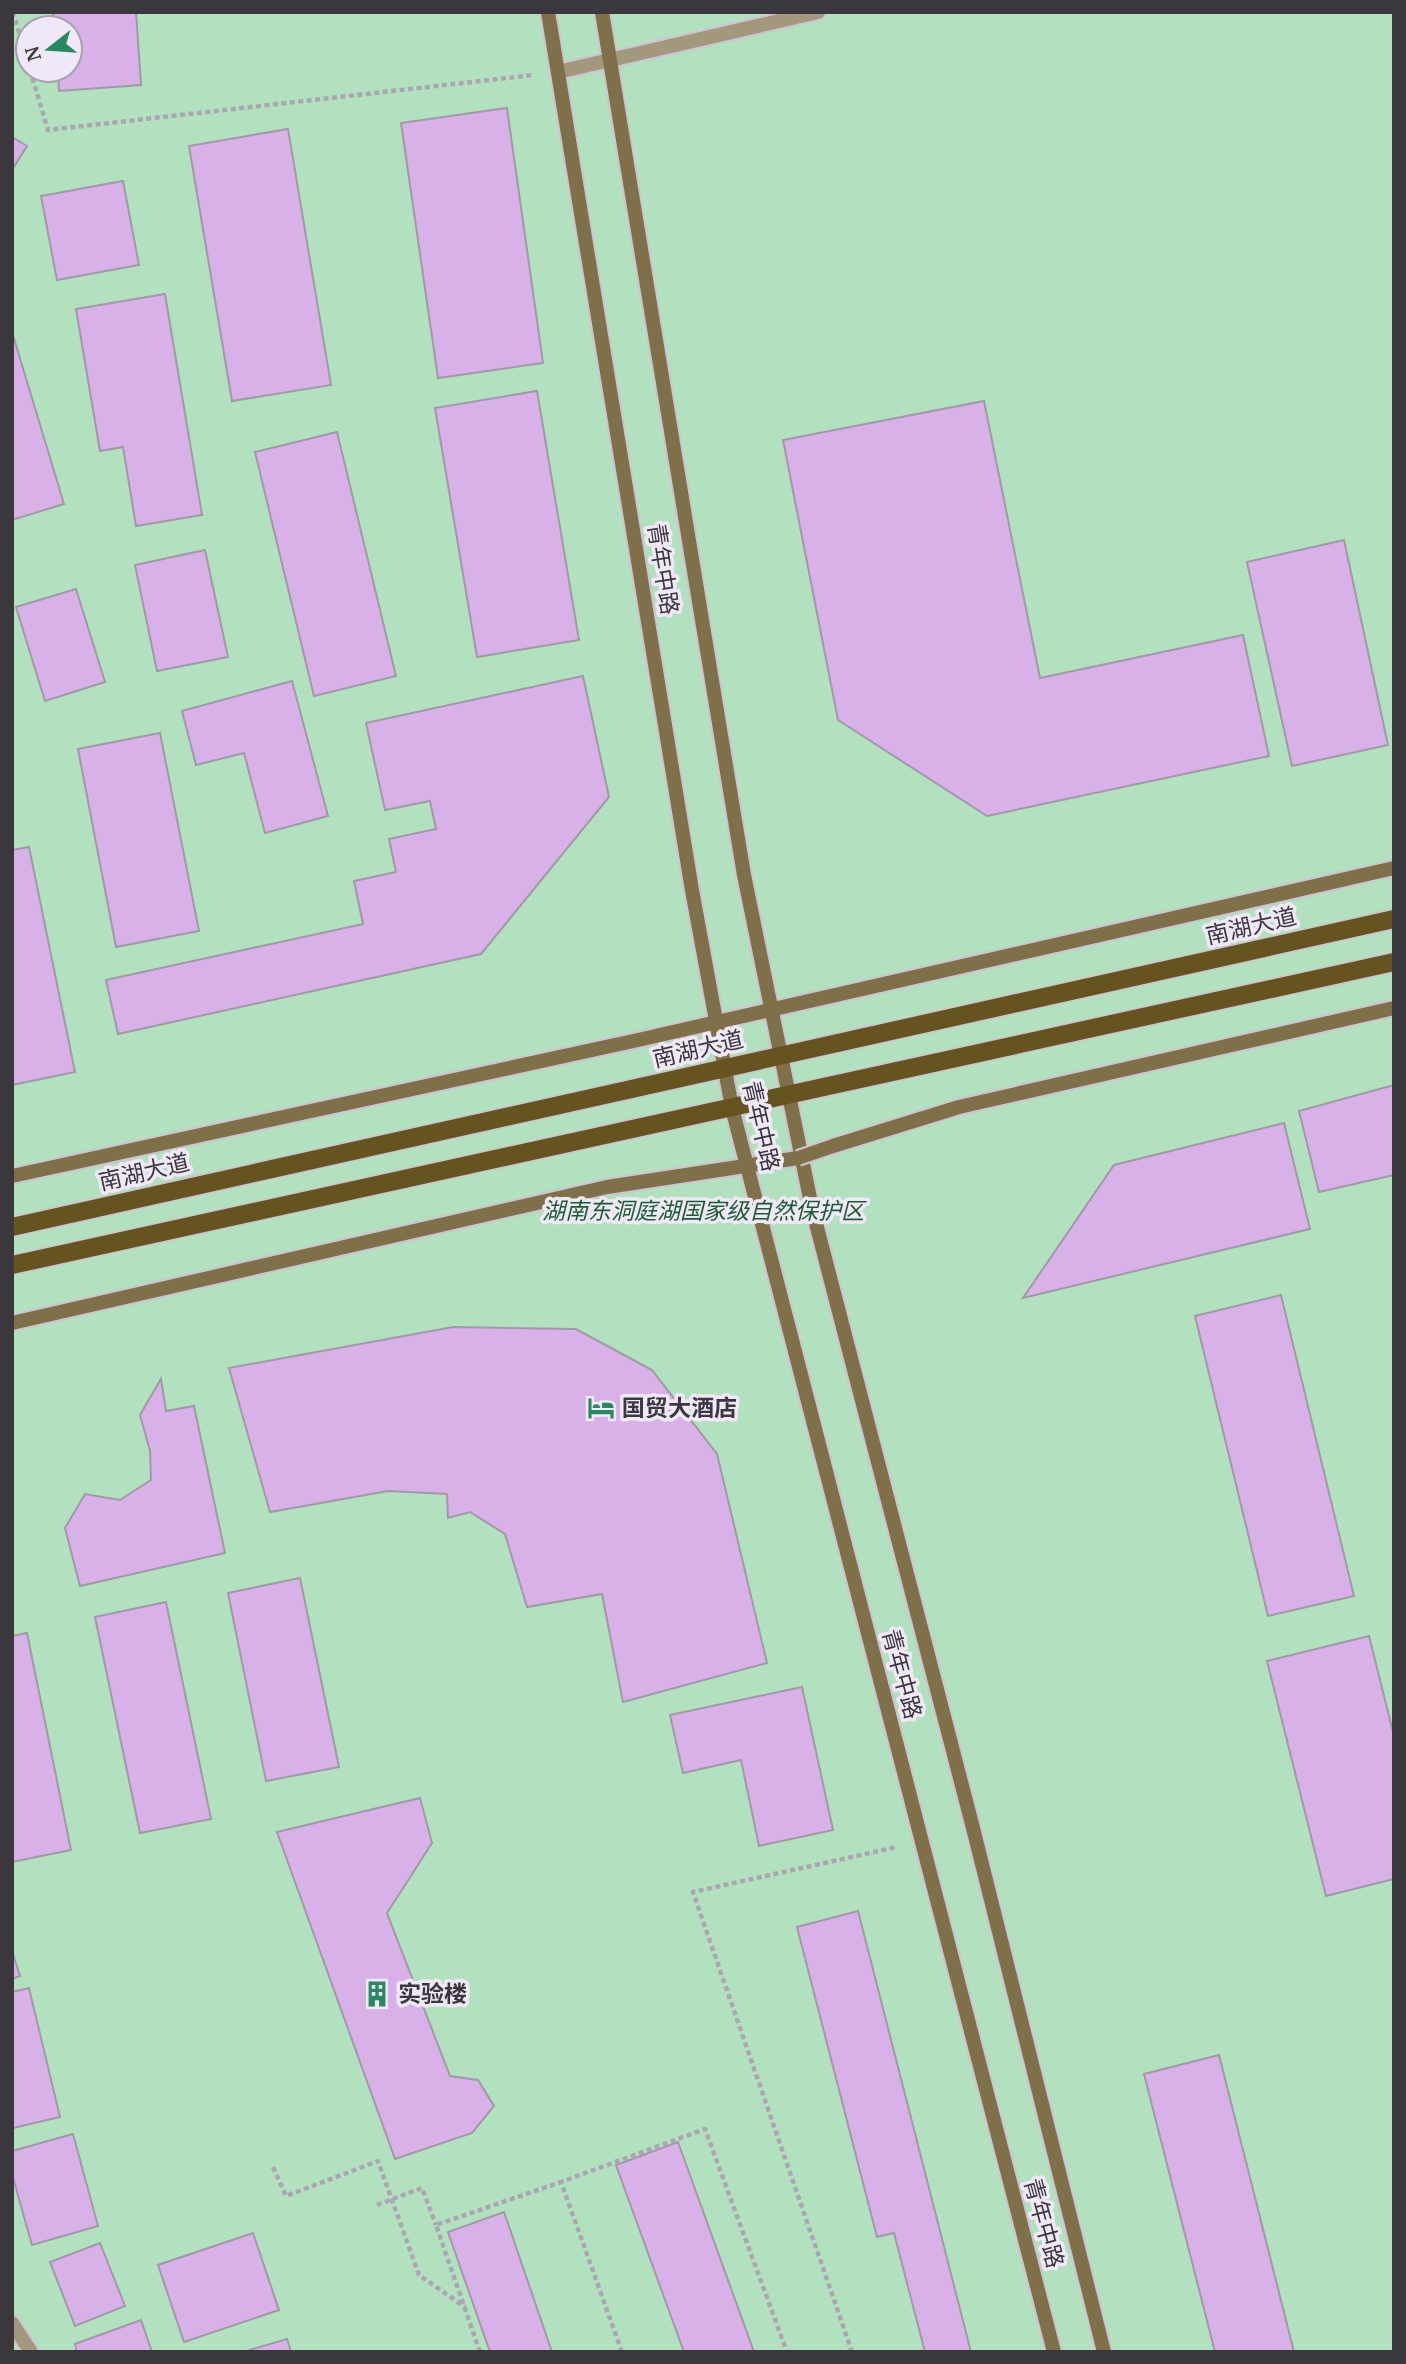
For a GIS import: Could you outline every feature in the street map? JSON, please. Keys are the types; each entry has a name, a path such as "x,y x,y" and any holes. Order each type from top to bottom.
{"main road":[{"name":"青年中路","path":"548,12 692,890 732,1108 1054,2352"},
{"name":"青年中路","path":"602,12 744,875 812,1208 973,1828 1104,2352"},
{"path":"12,1176 771,1010 1394,868"},
{"name":"南湖大道","path":"12,1227 1394,919"},
{"path":"12,1265 1394,962"},
{"path":"12,1323 607,1187 798,1157 959,1107 1394,1008"}],"street":[{"path":"558,72 818,12"},
{"path":"12,2323 31,2352"}],"path":[{"path":"34,84 48,130 558,72"},
{"path":"849,2352 851,2348 693,1892 922,1841"},
{"path":"436,2225 705,2129 787,2352"},
{"path":"274,2167 286,2196 378,2161 419,2275 465,2306"},
{"path":"561,2182 622,2352"},
{"path":"377,2205 422,2188 480,2352"}],"green space":[{"name":"湖南东洞庭湖国家级自然保护区","path":"12,12 1394,12 1394,2352 12,2352"}],"building":[{"path":"136,12 141,85 59,91 59,84 84,84 84,14 53,14"},
{"path":"507,108 543,363 438,378 401,123"},
{"path":"288,129 331,385 232,401 189,146"},
{"path":"12,137 27,146 12,170"},
{"path":"123,181 139,265 57,280 41,196"},
{"path":"165,294 202,515 136,526 123,447 100,451 76,309"},
{"path":"12,332 64,504 12,520"},
{"path":"537,391 579,640 477,657 435,408"},
{"path":"984,401 1040,678 1243,635 1269,756 987,816 838,720 783,440"},
{"path":"337,432 396,676 314,696 255,452"},
{"path":"1344,540 1388,745 1292,766 1247,562"},
{"path":"205,550 228,657 157,671 135,565"},
{"path":"76,589 105,682 45,701 16,607"},
{"path":"583,676 609,797 481,954 118,1034 106,980 363,924 354,881 396,872 389,839 436,829 430,801 385,810 366,723"},
{"path":"292,681 328,816 265,833 244,753 196,765 182,711"},
{"path":"160,733 199,931 116,947 78,749"},
{"path":"29,847 75,1072 12,1085 12,850"},
{"path":"1394,1085 1394,1175 1319,1192 1299,1111"},
{"path":"1284,1123 1310,1229 1023,1298 1114,1165"},
{"path":"1281,1295 1354,1596 1268,1616 1195,1316"},
{"path":"453,1327 576,1329 652,1370 717,1454 767,1663 623,1702 602,1594 527,1607 505,1534 470,1512 448,1518 447,1494 388,1491 270,1512 229,1368"},
{"path":"161,1379 166,1411 194,1406 225,1553 80,1586 65,1528 85,1494 120,1500 151,1480 150,1451 140,1415"},
{"path":"300,1578 339,1767 266,1781 228,1593"},
{"path":"166,1602 211,1819 140,1833 95,1617"},
{"path":"27,1633 71,1850 12,1862 12,1636"},
{"path":"1369,1636 1394,1736 1394,1879 1326,1896 1267,1661"},
{"path":"802,1687 833,1830 759,1846 741,1760 683,1773 670,1715"},
{"name":"实验楼","path":"420,1798 432,1843 387,1913 450,2076 478,2080 494,2106 472,2133 395,2159 277,1832"},
{"path":"858,1911 971,2352 925,2352 894,2233 877,2237 797,1927"},
{"path":"12,1951 20,1976 12,1979"},
{"path":"29,1988 60,2117 13,2128 12,1992"},
{"path":"1219,2055 1294,2352 1215,2352 1144,2074"},
{"path":"73,2134 98,2226 32,2245 12,2174 12,2151"},
{"path":"678,2142 754,2352 684,2352 616,2165"},
{"path":"504,2212 552,2352 490,2352 448,2232"},
{"path":"253,2233 279,2310 184,2342 158,2265"},
{"path":"100,2243 125,2306 75,2326 50,2262"},
{"path":"141,2320 152,2352 77,2352 75,2344"},
{"path":"287,2339 291,2352 243,2352"}],"place":[{"name":"国贸大酒店","path":"601,1408"},
{"name":"实验楼","path":"377,1994"}]}
